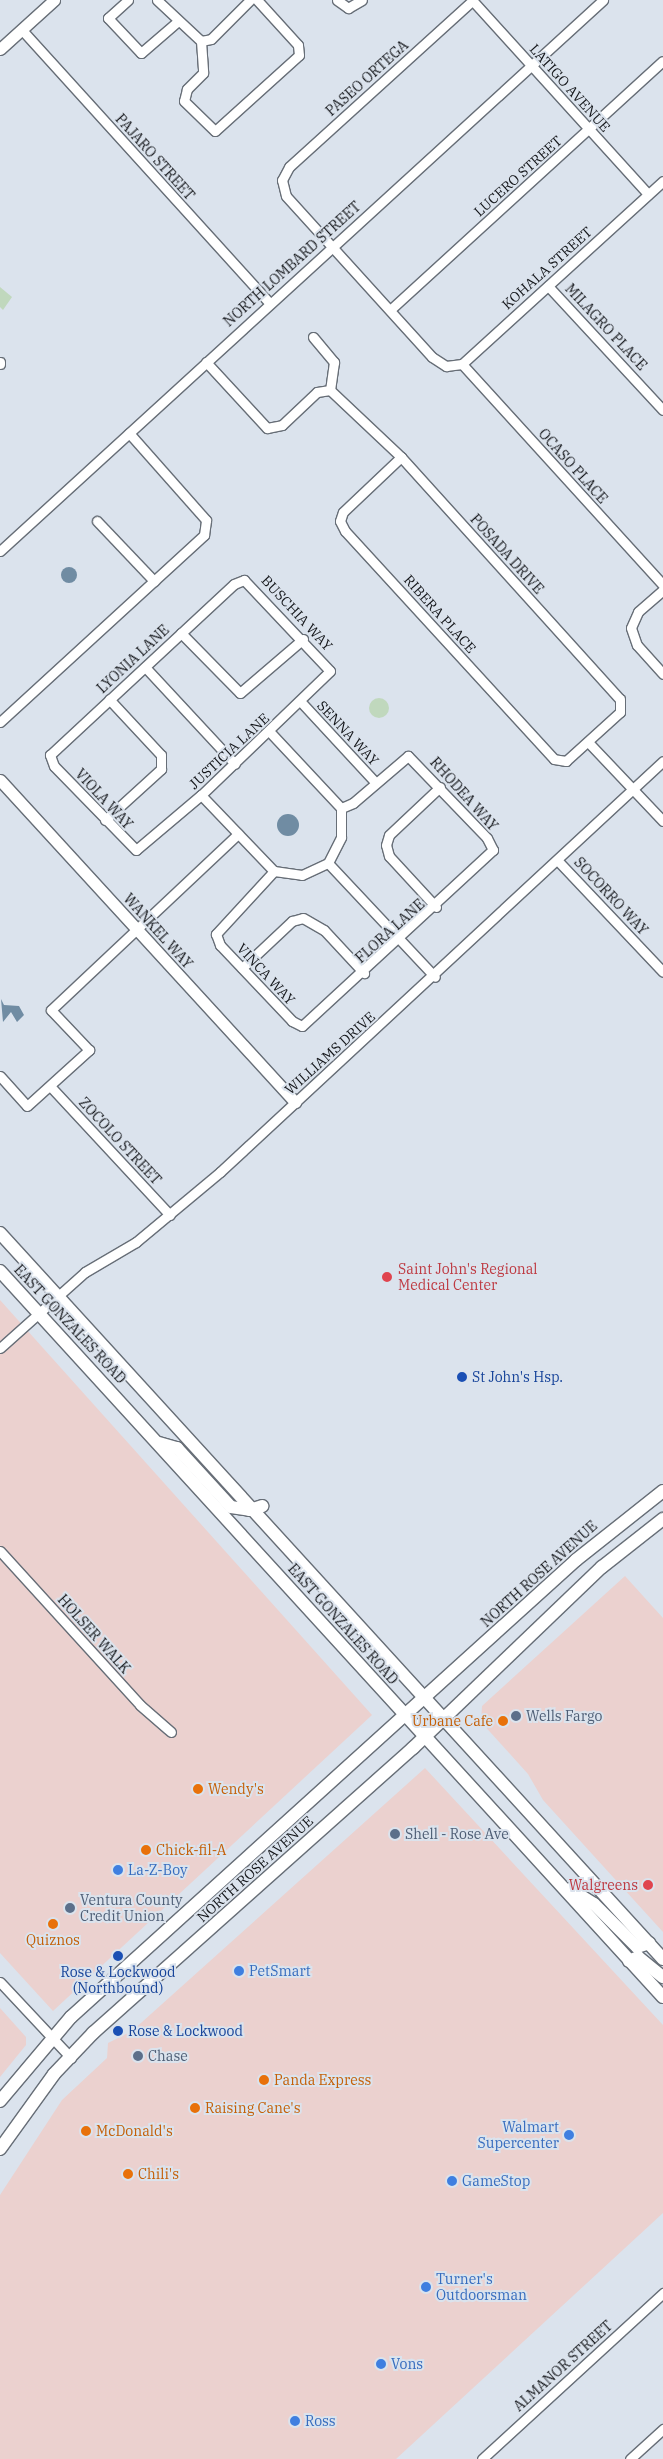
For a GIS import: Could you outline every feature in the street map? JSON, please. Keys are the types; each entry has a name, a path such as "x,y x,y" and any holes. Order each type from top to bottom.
{"main road":[{"name":"EAST GONZALES ROAD","path":"0,1233 256,1508 424,1698 663,1959"},
{"name":"EAST GONZALES ROAD","path":"0,1271 663,1997"},
{"path":"159,1443 177,1448 230,1507 256,1508"},
{"name":"NORTH ROSE AVENUE","path":"0,2101 51,2038 598,1541 663,1491"},
{"name":"NORTH ROSE AVENUE","path":"0,2149 70,2058 413,1748 608,1562 663,1519"},
{"path":"559,1884 594,1904 637,1947 649,1943"},
{"path":"629,1961 638,1957 663,1977"}],"street":[{"path":"0,50 54,0"},
{"path":"128,0 108,18 141,53 177,22"},
{"path":"157,0 177,22 201,41 203,74 187,90 184,101 215,131 298,59 298,45 257,0"},
{"path":"201,41 210,39 250,0"},
{"path":"337,0 348,8 362,0"},
{"name":"LATIGO AVENUE","path":"473,0 648,194"},
{"name":"PASEO ORTEGA","path":"332,248 286,196 282,180 289,167 473,0"},
{"name":"NORTH LOMBARD STREET","path":"0,551 269,302 332,248 603,0"},
{"name":"PAJARO STREET","path":"22,30 269,302"},
{"name":"LUCERO STREET","path":"390,310 663,61"},
{"name":"KOHALA STREET","path":"462,364 663,181"},
{"path":"332,248 432,357 446,366 462,364"},
{"name":"MILAGRO PLACE","path":"548,286 663,410"},
{"path":"206,362 267,428 282,425 317,392 330,390 334,362 313,337"},
{"name":"OCASO PLACE","path":"462,364 663,585"},
{"name":"POSADA DRIVE","path":"330,390 401,457 620,699 620,712 588,742"},
{"path":"0,722 204,535 206,520 129,433"},
{"name":"RIBERA PLACE","path":"401,457 342,512 340,521 345,530 554,759 566,761 588,742"},
{"path":"97,520 154,581"},
{"name":"LYONIA LANE","path":"52,760 50,755 109,699 241,581"},
{"name":"BUSCHIA WAY","path":"241,581 252,584 329,670"},
{"path":"663,590 638,612 631,628 636,645 663,674"},
{"path":"181,633 240,693 302,639"},
{"path":"145,667 235,764"},
{"name":"JUSTICIA LANE","path":"141,848 301,702 329,670"},
{"path":"105,820 161,769 161,755 109,699"},
{"name":"SENNA WAY","path":"301,702 375,782"},
{"path":"201,795 274,871 302,875 328,863 341,838 341,808 269,731"},
{"path":"588,742 663,821"},
{"name":"RHODEA WAY","path":"375,782 399,761 413,759 493,849"},
{"name":"VIOLA WAY","path":"52,760 127,844 136,850 141,848"},
{"name":"WILLIAMS DRIVE","path":"0,1348 57,1296 170,1215 435,977 559,862 663,761"},
{"name":"WANKEL WAY","path":"0,780 294,1102"},
{"path":"341,808 353,803 375,782"},
{"path":"436,907 389,856 386,845 389,834 440,788"},
{"path":"0,1076 27,1106 89,1050 51,1010 238,834"},
{"name":"FLORA LANE","path":"299,1025 313,1020 488,860 493,849"},
{"name":"SOCORRO WAY","path":"559,862 663,972"},
{"path":"328,863 435,977"},
{"name":"VINCA WAY","path":"274,871 220,924 217,938 242,968 299,1025"},
{"path":"242,968 292,921 303,918 324,930 364,973"},
{"name":"ZOCOLO STREET","path":"50,1086 170,1215"},
{"name":"HOLSER WALK","path":"0,1552 140,1705 171,1732"},
{"path":"0,1982 70,2058"},
{"name":"ALMANOR STREET","path":"482,2459 663,2293"},
{"path":"630,2459 663,2428"}],"shaded area":[{"path":"0,1300 372,1715 53,2011 0,1953"},
{"path":"625,1576 663,1618 663,1932 543,1800 528,1774 481,1722 482,1706"},
{"path":"425,1768 663,2025 663,2213 396,2459 0,2459 0,2195 62,2100 107,2058 108,2043 132,2031"},
{"path":"0,2008 26,2037 26,2045 0,2077"}],"green space":[{"path":"0,287 12,297 3,310 0,307"},
{"path":"379,698 386,701 389,708 386,715 379,718 372,715 369,708 372,701"}],"water":[{"path":"69,567 75,569 77,575 75,581 69,583 63,581 61,575 63,569"},
{"path":"288,814 296,817 299,825 296,833 288,836 280,833 277,825 280,817"},
{"path":"1,999 4,1005 19,1006 24,1015 17,1022 11,1012 3,1022"}],"place":[{"name":"Saint John's Regional Medical Center","path":"387,1277"},
{"name":"St John's Hsp.","path":"462,1377"},
{"name":"Wells Fargo","path":"516,1716"},
{"name":"Urbane Cafe","path":"503,1721"},
{"name":"Wendy's","path":"198,1789"},
{"name":"Shell - Rose Ave","path":"395,1834"},
{"name":"Chick-fil-A","path":"146,1850"},
{"name":"La-Z-Boy","path":"118,1870"},
{"name":"Walgreens","path":"648,1885"},
{"name":"Ventura County Credit Union","path":"70,1908"},
{"name":"Quiznos","path":"53,1924"},
{"name":"Rose & Lockwood (Northbound)","path":"118,1956"},
{"name":"PetSmart","path":"239,1971"},
{"name":"Rose & Lockwood","path":"118,2031"},
{"name":"Chase","path":"138,2056"},
{"name":"Panda Express","path":"264,2080"},
{"name":"Raising Cane's","path":"195,2108"},
{"name":"McDonald's","path":"86,2131"},
{"name":"Walmart Supercenter","path":"569,2135"},
{"name":"Chili's","path":"128,2174"},
{"name":"GameStop","path":"452,2181"},
{"name":"Turner's Outdoorsman","path":"426,2287"},
{"name":"Vons","path":"381,2364"},
{"name":"Ross","path":"295,2421"}]}
